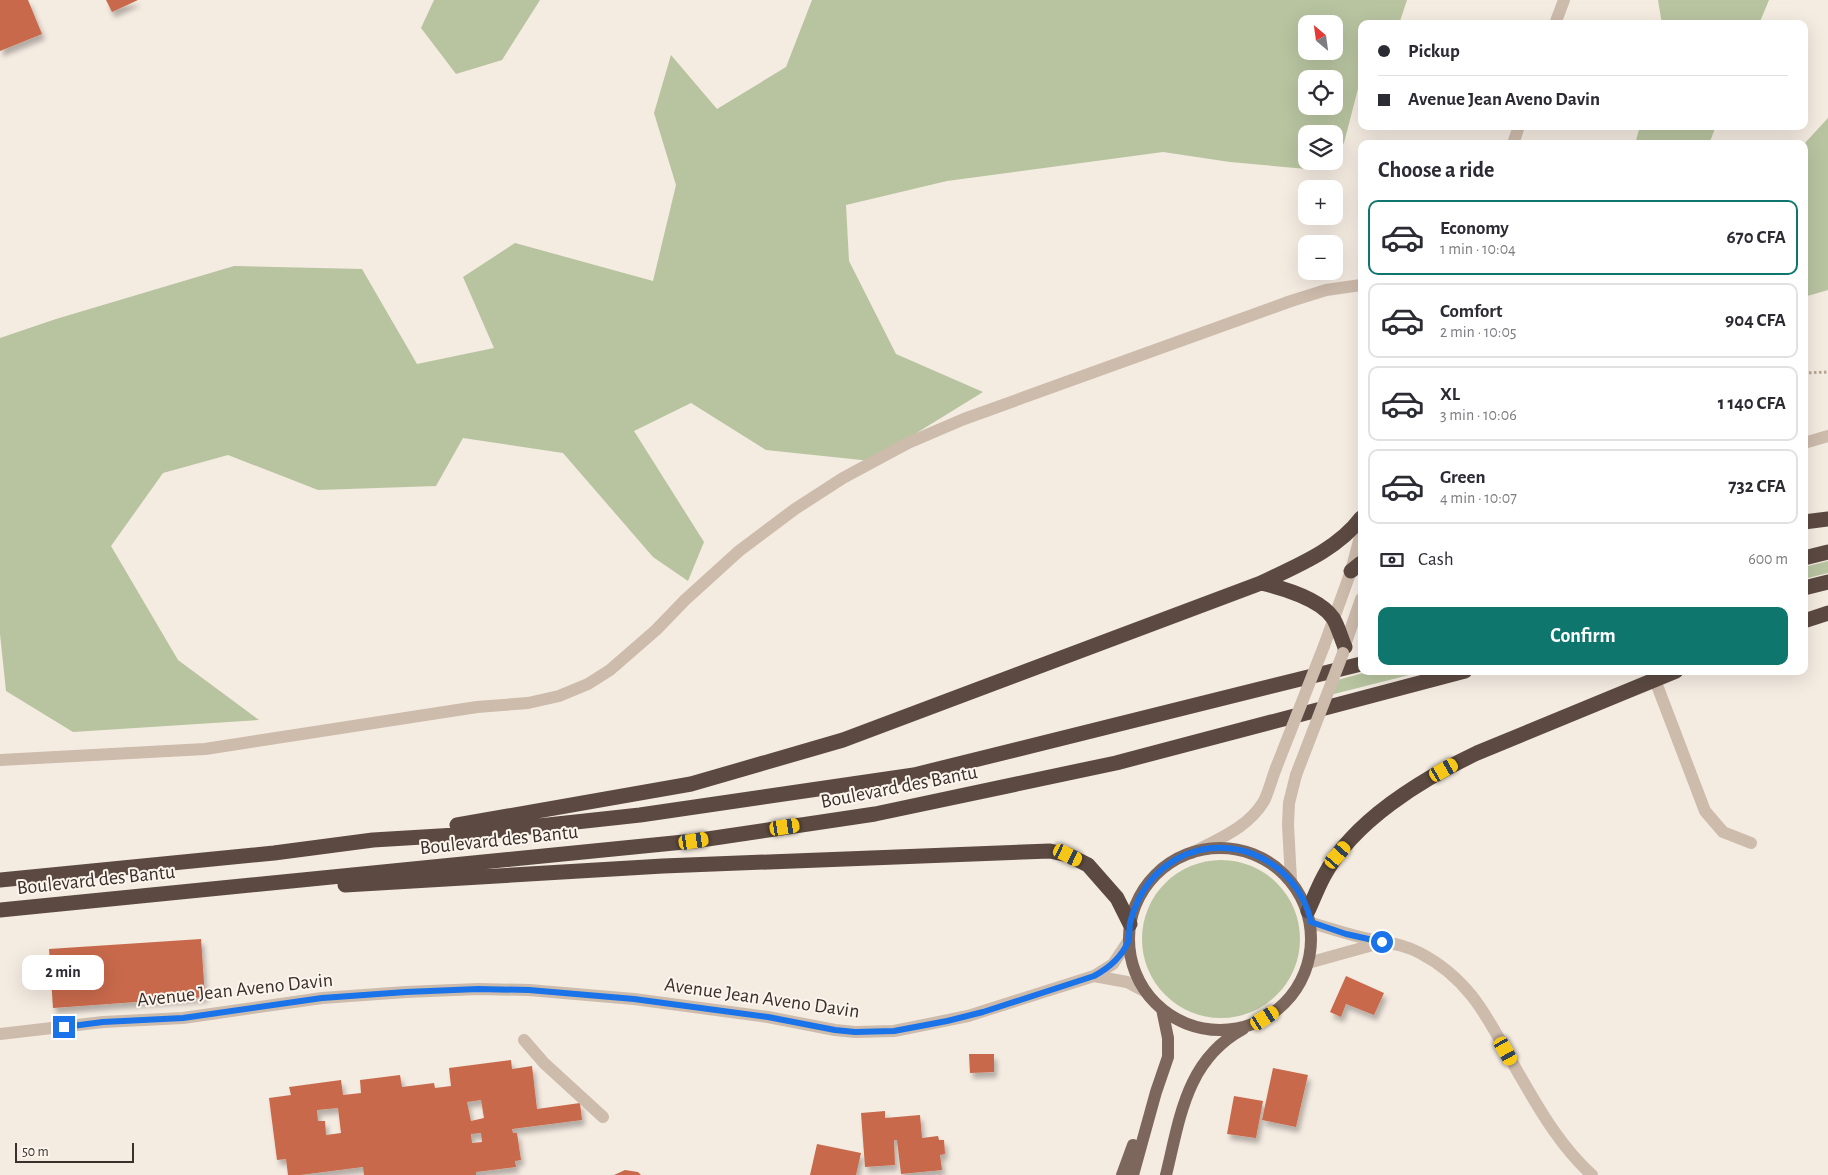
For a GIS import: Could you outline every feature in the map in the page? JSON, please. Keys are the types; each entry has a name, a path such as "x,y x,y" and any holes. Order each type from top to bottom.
{"highway":[{"path":"1808,522 1828,519"},
{"path":"372,840 691,784 843,740 1261,584 1326,550 1358,522"},
{"path":"1808,557 1828,552"},
{"path":"1808,587 1828,582"},
{"path":"1261,584 1282,587 1317,604 1334,619 1344,650"},
{"path":"1808,620 1828,613"},
{"name":"Boulevard des Bantu","path":"0,880 274,853 372,840 456,835 640,815 914,775 1358,665"},
{"name":"Boulevard des Bantu","path":"0,910 694,841 875,814 1116,763 1450,675"},
{"path":"1310,917 1323,877 1338,855 1368,824 1416,786 1470,757 1667,675"},
{"path":"266,884 346,885 663,866 1050,851 1068,855 1088,865 1117,898 1130,924"}],"main road":[{"path":"1166,1175 1179,1119 1196,1075 1212,1052 1237,1033 1254,1024 1275,1012 1292,995 1305,974 1312,939 1310,917 1300,893 1291,880 1278,867 1245,851 1228,848 1209,848 1192,852 1178,858 1156,874 1139,897 1130,924 1129,940 1133,967 1146,992 1162,1009 1186,1024 1213,1030 1227,1030 1254,1024"},
{"path":"1133,1175 1156,1092 1168,1057 1168,1038 1162,1009"},
{"path":"1122,1175 1134,1141 1156,1092"}],"street":[{"path":"1556,20 1564,0"},
{"path":"0,760 205,749 477,707 528,703 559,696 588,684 610,670 656,630 685,600 732,557 795,509 843,478 908,443 964,420 1292,301 1326,290 1358,285"},
{"path":"1808,442 1828,436"},
{"path":"1192,852 1231,832 1247,821 1258,810 1265,799 1356,567 1358,553"},
{"path":"1291,880 1288,825 1289,804 1296,775 1358,608"},
{"path":"1655,680 1705,811 1723,832 1751,843"},
{"path":"1310,917 1346,934 1399,944 1421,954 1462,983 1478,1002 1493,1026 1523,1081 1552,1128 1569,1151 1592,1175"},
{"path":"1094,976 1113,964 1129,940"},
{"path":"1308,963 1382,942"},
{"path":"1094,976 1127,982 1146,992"},
{"name":"Avenue Jean Aveno Davin","path":"0,1034 103,1022 183,1018 322,998 478,989 529,990 634,999 768,1017 835,1030 855,1032 894,1031 976,1014 1094,976"},
{"path":"524,1040 544,1063 603,1117"}],"path":[{"path":"1808,373 1828,372"}],"green space":[{"path":"434,0 540,0 502,60 456,74 421,28"},
{"path":"812,0 1407,0 1400,20 1358,20 1358,89 1344,143 1343,125 1298,125 1298,168 1230,162 1163,152 947,181 846,205 849,261 896,354 983,392 871,461 766,450 691,403 634,431 704,542 688,581 653,557 563,453 463,438 436,486 318,490 228,455 163,473 111,546 178,660 259,720 73,732 6,691 0,634 0,338 56,319 234,266 362,269 417,364 494,348 463,277 515,243 653,281 676,185 654,113 671,55 717,109 786,67"},
{"path":"1658,0 1769,0 1761,20 1661,20"},
{"path":"1828,118 1828,290 1808,296 1808,140"},
{"path":"1639,130 1714,130 1711,140 1636,140"},
{"path":"1828,561 1828,573 1808,578 1808,566"},
{"path":"1358,674 1409,675 1330,695 1337,680"},
{"path":"1221,860 1251,866 1277,883 1294,909 1300,939 1294,969 1277,995 1251,1012 1221,1018 1191,1012 1165,995 1148,969 1142,939 1148,909 1165,883 1191,866"}],"building":[{"path":"0,0 28,0 42,34 0,51"},
{"path":"106,0 138,0 112,12"},
{"path":"201,939 205,997 53,1008 49,949"},
{"path":"1346,976 1384,993 1374,1015 1346,1004 1341,1017 1330,1012"},
{"path":"969,1054 994,1054 994,1072 970,1073"},
{"path":"511,1060 512,1069 532,1066 537,1109 580,1103 582,1120 512,1129 513,1133 517,1133 521,1160 515,1161 516,1167 476,1172 476,1175 364,1175 363,1167 288,1175 286,1159 277,1160 269,1098 291,1095 289,1087 341,1080 343,1095 361,1093 360,1080 400,1075 402,1087 434,1083 435,1088 451,1086 449,1068","holes":["481,1100 484,1118 471,1121 467,1102","338,1108 341,1133 326,1135 325,1121 318,1121 317,1110","481,1133 482,1142 472,1143 471,1134"]},
{"path":"1273,1068 1308,1075 1296,1127 1262,1120"},
{"path":"1234,1096 1263,1101 1256,1138 1227,1134"},
{"path":"885,1111 885,1118 920,1115 922,1138 938,1136 939,1140 944,1140 945,1154 940,1155 942,1170 901,1174 897,1140 894,1140 895,1165 865,1167 861,1113"},
{"path":"817,1144 861,1153 856,1175 810,1175"},
{"path":"625,1170 638,1172 641,1175 614,1175"}],"route":[{"path":"64,1027 103,1022 183,1018 322,998 478,989 529,990 634,999 768,1017 855,1032 906,1030 998,1008 1094,976 1105,970 1121,954 1129,940 1129,928 1139,897 1156,874 1178,858 1209,848 1228,848 1245,851 1262,858 1278,867 1291,880 1300,893 1311,922 1346,934 1382,942"}]}
